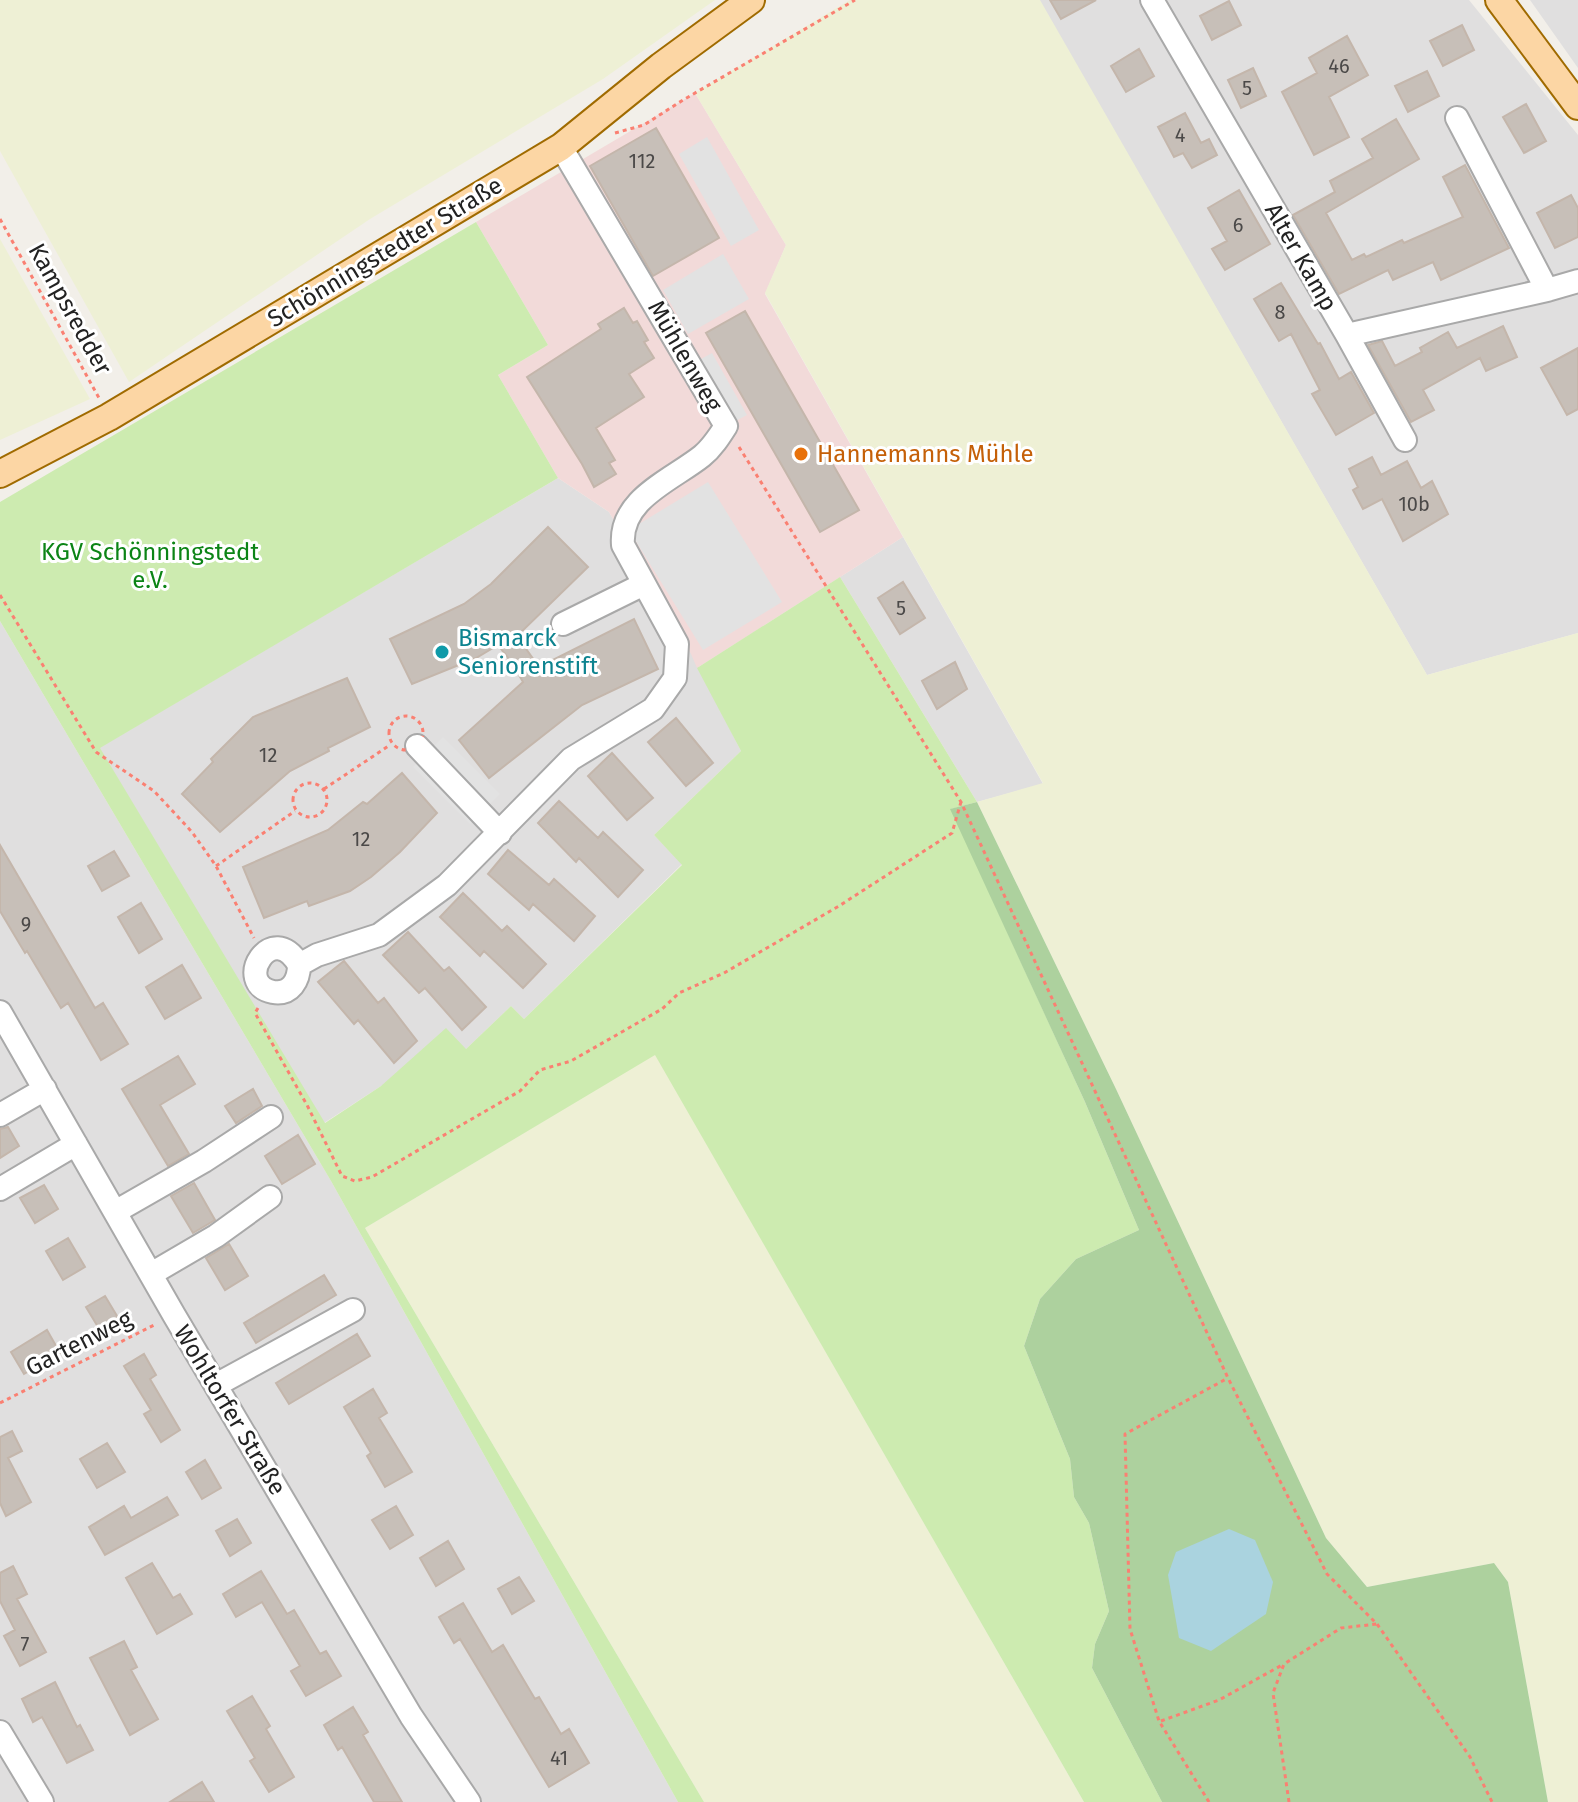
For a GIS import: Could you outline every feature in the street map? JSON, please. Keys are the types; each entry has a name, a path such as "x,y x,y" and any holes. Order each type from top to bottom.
{"main road":[{"name":"Schönningstedter Straße","path":"0,474 109,417 561,147 661,66 751,0"},
{"path":"1499,0 1578,106"}],"street":[{"name":"Alter Kamp","path":"1152,0 1347,335 1578,281"},
{"path":"1457,118 1547,290"},
{"name":"Mühlenweg","path":"271,992 283,992 293,986 299,976 299,965 317,955 379,935 447,885 571,759 653,709 675,678 677,644 623,545 621,529 639,502 702,456 726,426 561,147"},
{"path":"1347,335 1405,440"},
{"path":"563,624 644,584"},
{"path":"417,746 500,833"},
{"path":"271,992 261,986 256,976 256,964 262,954 272,949 283,949 293,955 299,965"},
{"name":"Wohltorfer Straße","path":"0,1012 174,1315 411,1716 469,1802"},
{"path":"0,1115 45,1089"},
{"path":"115,1212 204,1161 271,1117"},
{"path":"0,1189 76,1144"},
{"path":"151,1274 216,1236 270,1197"},
{"path":"216,1385 353,1310"},
{"path":"0,1732 42,1802"}],"path":[{"path":"603,136 644,125 855,0"},
{"name":"Kampsredder","path":"0,219 109,417"},
{"path":"726,426 961,802 1228,1378 1327,1574 1377,1624 1470,1757 1492,1802"},
{"path":"0,595 96,752 154,791 192,832 216,866 262,954"},
{"path":"324,789 392,744"},
{"path":"308,782 324,789 326,807 320,814 311,818 295,811 293,793 299,786 308,782"},
{"path":"271,992 255,1013 307,1105 342,1176 355,1181 372,1177 520,1091 540,1070 571,1061 662,1009 679,993 724,973 839,906 952,833 961,802"},
{"path":"216,866 295,811"},
{"name":"Gartenweg","path":"0,1403 174,1315"},
{"path":"1209,1802 1159,1721 1130,1629 1125,1434 1228,1378"},
{"path":"1159,1721 1219,1700 1341,1628 1377,1624"},
{"path":"1284,1664 1273,1693 1289,1802"}],"shaded area":[{"path":"1039,0 1469,0 1578,135 1578,633 1427,675"},
{"path":"1530,0 1578,0 1578,68"},
{"path":"695,93 786,245 765,294 903,537 697,668 609,512 558,478 498,375 548,345 476,222"},
{"path":"707,137 759,230 731,246 679,154"},
{"path":"723,254 749,299 688,334 663,290"},
{"path":"712,353 747,415 726,426 690,365"},
{"path":"558,478 609,512 692,654 741,751 654,835 682,864 524,1019 511,1006 466,1049 381,1086 324,1123 99,748"},
{"path":"708,482 782,602 703,650 629,530"},
{"path":"903,537 1043,784 977,802 840,577"},
{"path":"0,621 331,1181 678,1802 0,1802"},
{"path":"443,737 500,794 470,824 413,767"}],"green space":[{"path":"0,0 715,0 603,79 370,219 129,382 0,151"},
{"path":"850,0 1040,0 1427,675 1578,633 1578,1802 1548,1802 1508,1582 1494,1563 1367,1587 1326,1538 1116,1089 977,802 1043,783 765,293 786,245 695,93"},
{"name":"KGV Schönningstedt e.V.","path":"476,222 548,345 498,375 558,478 100,748 325,1123 381,1086 446,1028 466,1049 511,1006 524,1019 682,865 654,835 741,751 697,668 840,577 977,802 951,809 1085,1102 1139,1230 1076,1259 1040,1299 1024,1346 1070,1459 1074,1497 1089,1523 1109,1611 1095,1644 1092,1668 1162,1802 1084,1802 655,1055 365,1228 704,1802 678,1802 331,1181 0,621 0,502"},
{"path":"0,239 90,399 0,440"},
{"path":"977,802 1116,1089 1326,1538 1367,1587 1494,1563 1508,1582 1548,1802 1162,1802 1092,1668 1095,1644 1109,1611 1089,1523 1074,1497 1070,1459 1024,1346 1040,1299 1076,1259 1139,1230 1085,1102 950,809"},
{"path":"655,1054 1084,1802 704,1802 365,1228"}],"water":[{"path":"1229,1529 1255,1540 1273,1582 1266,1614 1211,1651 1179,1638 1168,1575 1176,1552"}],"building":[{"path":"1050,0 1096,0 1061,19"},
{"path":"1229,1 1241,25 1212,40 1200,16"},
{"path":"1462,25 1474,50 1443,66 1430,41"},
{"path":"1347,36 1368,75 1329,97 1349,137 1314,155 1282,92 1317,73 1309,58"},
{"path":"1139,49 1154,76 1126,92 1111,66"},
{"path":"1253,68 1266,96 1241,108 1228,80"},
{"path":"1427,71 1439,96 1408,112 1395,86"},
{"path":"1526,104 1546,141 1524,153 1503,117"},
{"path":"1185,113 1201,143 1209,139 1217,155 1192,168 1183,153 1174,157 1158,127"},
{"path":"1396,119 1419,159 1326,213 1352,260 1364,254 1366,257 1402,240 1404,243 1463,217 1443,177 1465,165 1509,248 1441,280 1433,262 1393,280 1388,270 1339,294 1293,215 1335,192 1330,181 1373,158 1362,139"},
{"path":"656,128 719,238 653,276 590,166"},
{"path":"1239,190 1270,244 1225,270 1212,249 1227,241 1208,208"},
{"path":"1571,195 1578,208 1578,237 1555,248 1537,213"},
{"path":"1281,283 1339,379 1351,372 1374,413 1336,435 1312,394 1320,390 1291,334 1279,341 1254,299"},
{"path":"624,308 633,323 637,321 648,340 644,342 654,358 629,374 644,397 596,428 615,460 609,463 616,474 594,487 527,377 601,329 598,324"},
{"name":"Hannemanns Mühle","path":"745,311 859,510 820,532 706,333"},
{"path":"1503,326 1517,357 1486,371 1480,358 1423,390 1434,410 1411,422 1368,345 1382,341 1395,366 1422,352 1420,348 1448,332 1457,348"},
{"path":"1578,348 1578,409 1567,415 1541,368"},
{"path":"1372,457 1381,475 1407,461 1421,488 1432,481 1448,514 1403,541 1382,499 1363,509 1353,490 1358,487 1349,469"},
{"name":"Bismarck Seniorenstift","path":"548,527 588,567 517,636 539,667 634,619 658,669 582,705 489,778 459,740 523,682 512,663 498,645 476,658 412,684 390,639 464,604 491,584"},
{"path":"903,582 925,618 900,634 878,598"},
{"path":"955,662 967,689 937,709 922,681"},
{"path":"347,678 370,727 290,771 220,832 182,794 213,762 211,759 253,717"},
{"path":"676,718 713,763 686,786 648,742"},
{"path":"612,753 653,798 627,820 588,776"},
{"path":"402,773 437,813 400,852 350,891 309,906 307,901 264,918 243,867 328,830 363,802 367,804"},
{"path":"559,801 598,838 603,832 643,870 618,897 579,858 576,862 538,823"},
{"path":"0,845 95,1008 103,1003 128,1044 101,1060 68,1003 61,1008 0,911"},
{"path":"508,850 549,885 554,879 595,916 574,941 533,904 529,910 488,874"},
{"path":"114,851 129,876 102,891 88,866"},
{"path":"463,893 502,931 507,926 546,964 523,988 484,951 480,956 440,917"},
{"path":"141,903 162,939 139,953 118,917"},
{"path":"408,932 444,971 449,967 486,1007 462,1030 425,988 419,993 383,955"},
{"path":"344,961 378,1003 384,998 417,1041 394,1063 358,1020 354,1024 318,982"},
{"path":"182,965 201,998 165,1019 146,987"},
{"path":"178,1056 195,1084 160,1105 189,1154 168,1166 122,1089"},
{"path":"253,1089 262,1106 236,1123 225,1106"},
{"path":"8,1127 19,1146 0,1158 0,1129"},
{"path":"298,1135 315,1164 282,1184 265,1156"},
{"path":"194,1183 215,1220 193,1233 171,1196"},
{"path":"44,1185 58,1209 35,1223 20,1198"},
{"path":"68,1238 85,1267 63,1280 46,1251"},
{"path":"229,1244 248,1276 225,1290 206,1258"},
{"path":"324,1275 336,1295 256,1343 244,1323"},
{"path":"105,1296 120,1321 101,1332 86,1307"},
{"path":"47,1330 60,1353 24,1374 11,1352"},
{"path":"357,1334 370,1356 289,1404 276,1383"},
{"path":"144,1354 156,1375 150,1379 180,1430 161,1442 144,1414 151,1410 124,1366"},
{"path":"373,1389 387,1413 379,1418 412,1472 385,1487 367,1456 371,1453 344,1407"},
{"path":"12,1431 22,1451 8,1458 31,1502 6,1516 0,1503 0,1437"},
{"path":"107,1443 125,1472 97,1488 80,1459"},
{"path":"205,1460 221,1488 202,1499 186,1472"},
{"path":"167,1497 178,1515 105,1555 89,1527 124,1506 131,1518"},
{"path":"396,1506 413,1535 390,1549 372,1520"},
{"path":"237,1519 251,1543 230,1556 216,1531"},
{"path":"448,1541 464,1569 436,1586 420,1558"},
{"path":"152,1563 173,1598 180,1594 192,1614 157,1634 126,1578"},
{"path":"13,1566 27,1594 17,1599 46,1652 20,1666 4,1636 15,1630 0,1601 0,1573"},
{"path":"261,1571 287,1614 294,1610 320,1654 326,1651 341,1676 306,1696 291,1671 300,1666 262,1602 236,1617 223,1594"},
{"path":"519,1577 534,1601 512,1614 498,1589"},
{"path":"463,1603 492,1652 503,1645 535,1699 539,1697 561,1734 569,1729 589,1763 549,1787 460,1639 454,1643 439,1617"},
{"path":"124,1641 137,1667 131,1670 158,1719 130,1735 90,1658"},
{"path":"55,1682 77,1727 80,1725 93,1750 67,1763 42,1717 33,1722 22,1699"},
{"path":"252,1696 270,1726 266,1729 294,1777 269,1792 250,1761 255,1758 227,1711"},
{"path":"353,1707 368,1732 363,1735 402,1802 374,1802 342,1747 338,1750 324,1725"},
{"path":"202,1782 214,1802 170,1802"}],"place":[{"name":"Hannemanns Mühle","path":"801,454"},
{"name":"Bismarck Seniorenstift","path":"442,652"}]}
